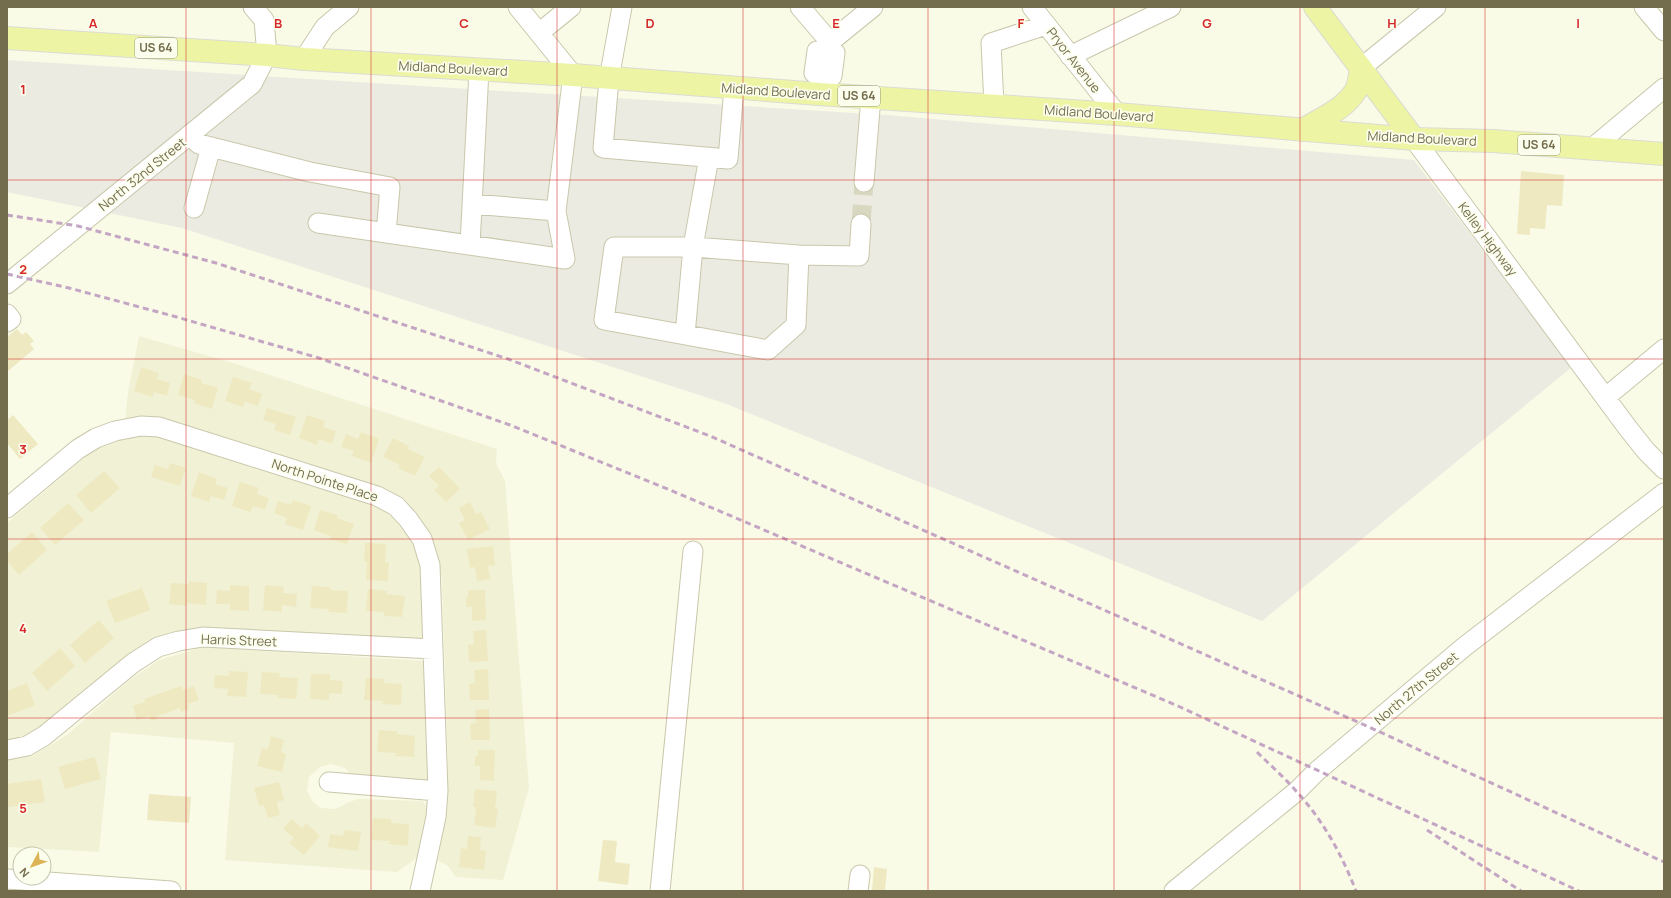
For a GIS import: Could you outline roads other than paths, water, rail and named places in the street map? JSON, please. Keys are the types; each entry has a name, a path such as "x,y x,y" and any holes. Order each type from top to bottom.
{"main road":[{"name":"Kelley Highway","path":"1315,7 1414,139"},
{"name":"Midland Boulevard","path":"7,38 267,55 304,59 573,75 734,88 820,87 871,97 1116,114 1414,139 1492,141 1664,154"},
{"path":"1302,130 1347,102 1356,89 1361,68"}],"street":[{"path":"253,7 264,20 267,55"},
{"path":"304,59 325,27 349,7"},
{"path":"318,223 565,259 556,211 573,75 518,7"},
{"path":"539,33 571,7"},
{"path":"622,7 609,79 603,148 728,159 734,88"},
{"path":"800,7 828,45"},
{"path":"820,87 814,73 817,51 828,45 873,7"},
{"name":"Pryor Avenue","path":"1032,7 1116,114"},
{"path":"1070,56 1171,7"},
{"path":"1361,68 1436,7"},
{"path":"1644,7 1664,31"},
{"path":"994,105 991,43 1046,25"},
{"name":"North 32nd Street","path":"7,284 252,84 267,55"},
{"path":"470,245 479,70"},
{"path":"1590,149 1664,88"},
{"path":"864,182 871,97"},
{"path":"190,135 199,144 310,172 390,187 386,233"},
{"name":"Kelley Highway","path":"1414,139 1646,452 1664,469"},
{"path":"194,208 211,147"},
{"path":"686,335 692,247 709,157"},
{"path":"472,204 556,211"},
{"path":"799,255 796,325 768,350 604,320 614,247 692,247 799,255 859,256 861,224"},
{"path":"7,314 11,319 7,322"},
{"path":"1606,397 1664,350"},
{"name":"North Pointe Place","path":"10,501 78,449 96,438 115,431 141,426 158,427 377,496 396,506 422,539 430,565 438,791 436,817 420,891"},
{"name":"North 27th Street","path":"1174,891 1297,791 1317,771 1464,647 1664,493"},
{"path":"660,891 693,551"},
{"name":"Harris Street","path":"7,750 27,746 44,736 133,663 158,647 179,641 203,637 433,649"},
{"path":"329,782 438,791"},
{"path":"7,879 171,891"}],"tunnel":[{"path":"861,224 864,182"}],"railway":[{"path":"7,215 78,226 216,263 508,359 710,436 1369,727 1664,862"},
{"path":"7,274 69,288 319,358 510,425 670,490 1178,706 1579,891"},
{"path":"1257,752 1282,776 1315,814 1331,838 1345,864 1356,891"},
{"path":"1427,830 1521,891"}]}
